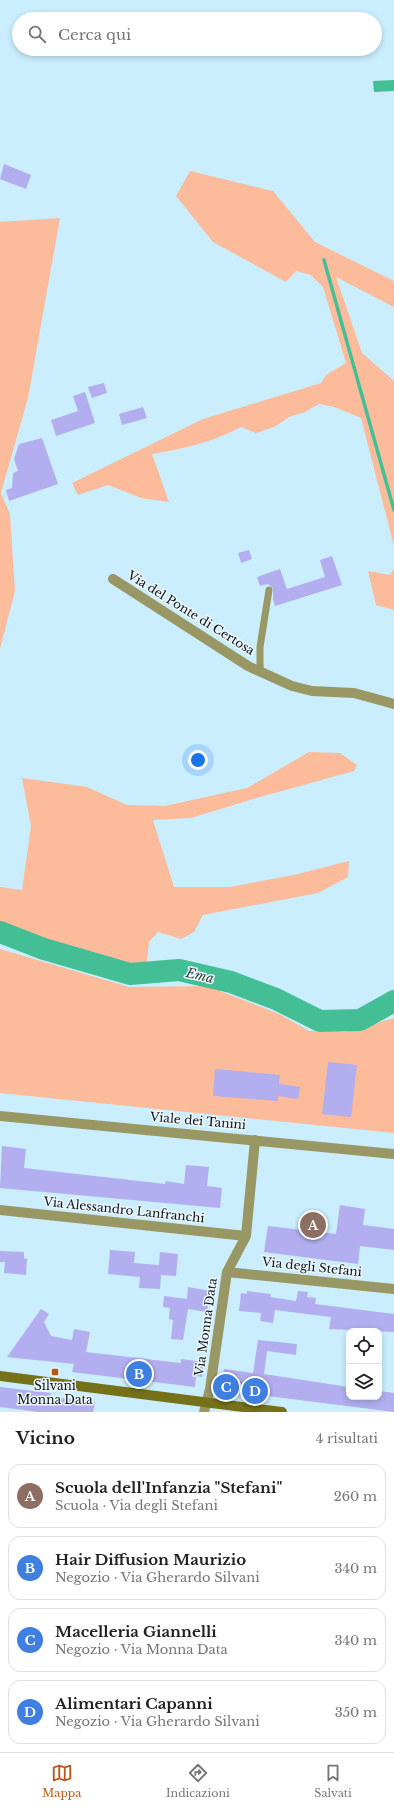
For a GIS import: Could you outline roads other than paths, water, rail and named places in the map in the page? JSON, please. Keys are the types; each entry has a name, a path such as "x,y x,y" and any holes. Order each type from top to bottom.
{"main road":[{"path":"0,1376 205,1407 282,1412"}],"street":[{"name":"Via del Ponte di Certosa","path":"113,579 248,666 260,670 292,686 312,691 354,693 394,704"},
{"name":"Viale dei Tanini","path":"0,1116 394,1154"},
{"name":"Via Monna Data","path":"205,1407 226,1272 246,1236 256,1140"},
{"name":"Via Alessandro Lanfranchi","path":"0,1210 246,1236"},
{"name":"Via degli Stefani","path":"226,1272 394,1289"}],"lane":[{"path":"260,670 260,647 269,590"}],"waterway":[{"path":"324,260 394,510"},
{"name":"Ema","path":"0,932 44,949 130,974 179,970 231,982 276,999 320,1021 360,1020 394,1001"}],"place":[{"name":"Scuola dell'Infanzia \"Stefani\"","path":"313,1225"},
{"name":"Silvani Monna Data","path":"55,1372"},
{"name":"Hair Diffusion Maurizio","path":"139,1374"},
{"name":"Macelleria Giannelli","path":"226,1387"},
{"name":"Alimentari Capanni","path":"255,1391"}]}
